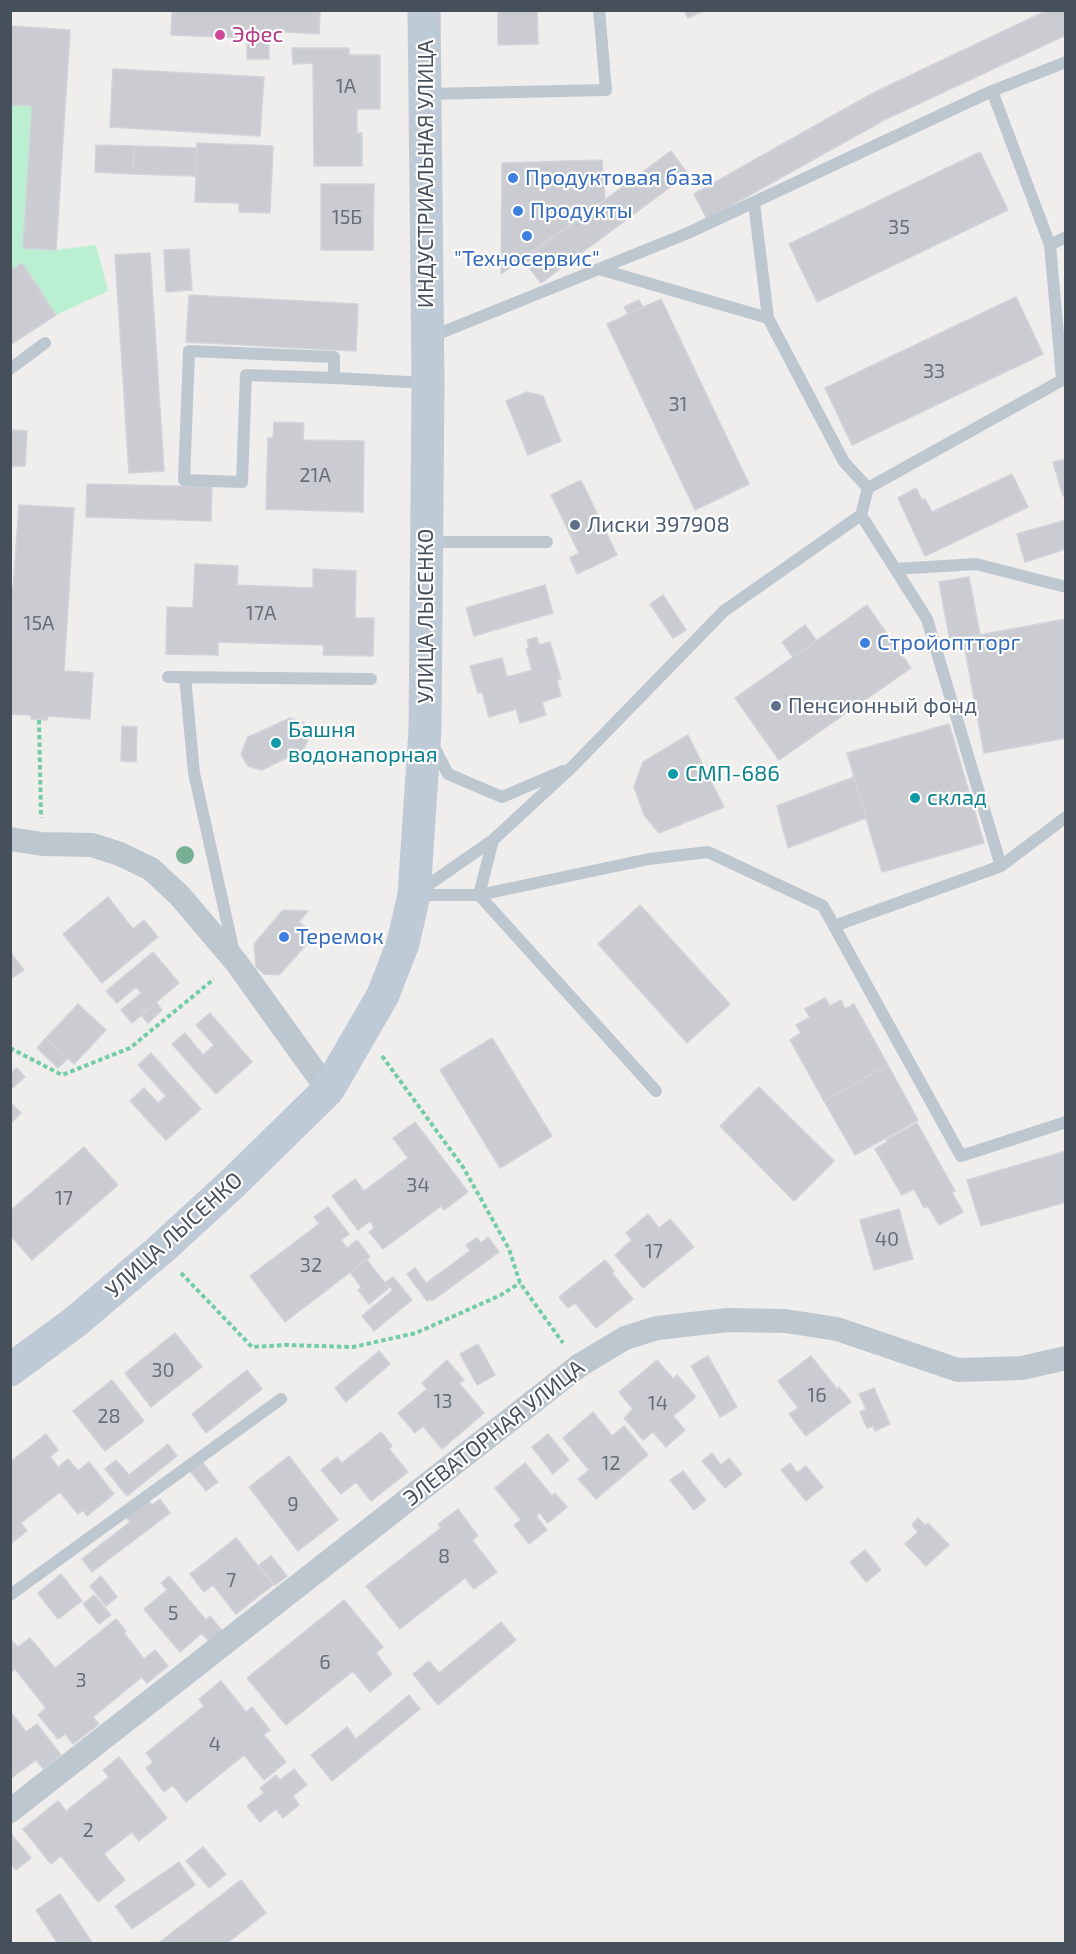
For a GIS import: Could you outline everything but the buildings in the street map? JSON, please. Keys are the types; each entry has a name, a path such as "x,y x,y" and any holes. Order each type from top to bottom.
{"main road":[{"name":"ИНДУСТРИАЛЬНАЯ УЛИЦА","path":"424,10 427,338"},
{"name":"УЛИЦА ЛЫСЕНКО","path":"10,1370 75,1322 160,1250 233,1183 328,1090 364,1031 387,985 403,943 414,895 425,730 427,338"}],"street":[{"path":"10,839 42,844 93,845 120,854 151,869 180,896 236,962 328,1090"},
{"name":"ЭЛЕВАТОРНАЯ УЛИЦА","path":"10,1811 580,1365 625,1338 657,1328 728,1320 784,1321 837,1329 958,1370 1022,1368 1065,1358"}],"lane":[{"path":"426,94 606,90 599,10"},
{"path":"427,338 688,233 992,91 1065,62"},
{"path":"414,895 494,840 572,767 724,611 861,515 868,488 1064,378 1050,245 992,91"},
{"path":"754,202 768,318 844,462 868,488"},
{"path":"1050,245 1065,237"},
{"path":"599,269 768,318"},
{"path":"10,369 45,343"},
{"path":"334,378 334,357 189,351 184,480 242,482 246,375 428,383"},
{"path":"861,515 927,619 1001,866"},
{"path":"426,542 547,542"},
{"path":"895,569 976,564 1065,587"},
{"path":"168,677 371,679"},
{"path":"185,677 194,773 236,962"},
{"path":"425,730 448,774 502,797 572,767"},
{"path":"834,926 1001,866 1065,817"},
{"path":"479,895 494,840"},
{"path":"414,895 479,895 649,859 708,852 824,906 961,1156 1065,1122"},
{"path":"479,895 656,1091"},
{"path":"10,1595 281,1399"}],"path":[{"path":"39,720 42,844"},
{"path":"10,1048 62,1075 130,1048 236,962"},
{"path":"364,1031 463,1167 510,1249 520,1283 580,1365"},
{"path":"160,1250 252,1347 285,1345 353,1347 416,1334 501,1295 520,1283"}],"green space":[{"path":"11,105 32,106 23,248 56,250 96,245 108,291 56,315 22,264 11,271"}],"place":[{"name":"Эфес","path":"220,35"},
{"name":"Продуктовая база","path":"513,178"},
{"name":"Продукты","path":"518,211"},
{"name":"\"Техносервис\"","path":"527,236"},
{"name":"Лиски 397908","path":"575,525"},
{"name":"Стройоптторг","path":"865,643"},
{"name":"Пенсионный фонд","path":"776,706"},
{"name":"Башня водонапорная","path":"276,743"},
{"name":"СМП-686","path":"673,774"},
{"name":"склад","path":"915,798"},
{"name":"Теремок","path":"284,937"}]}
